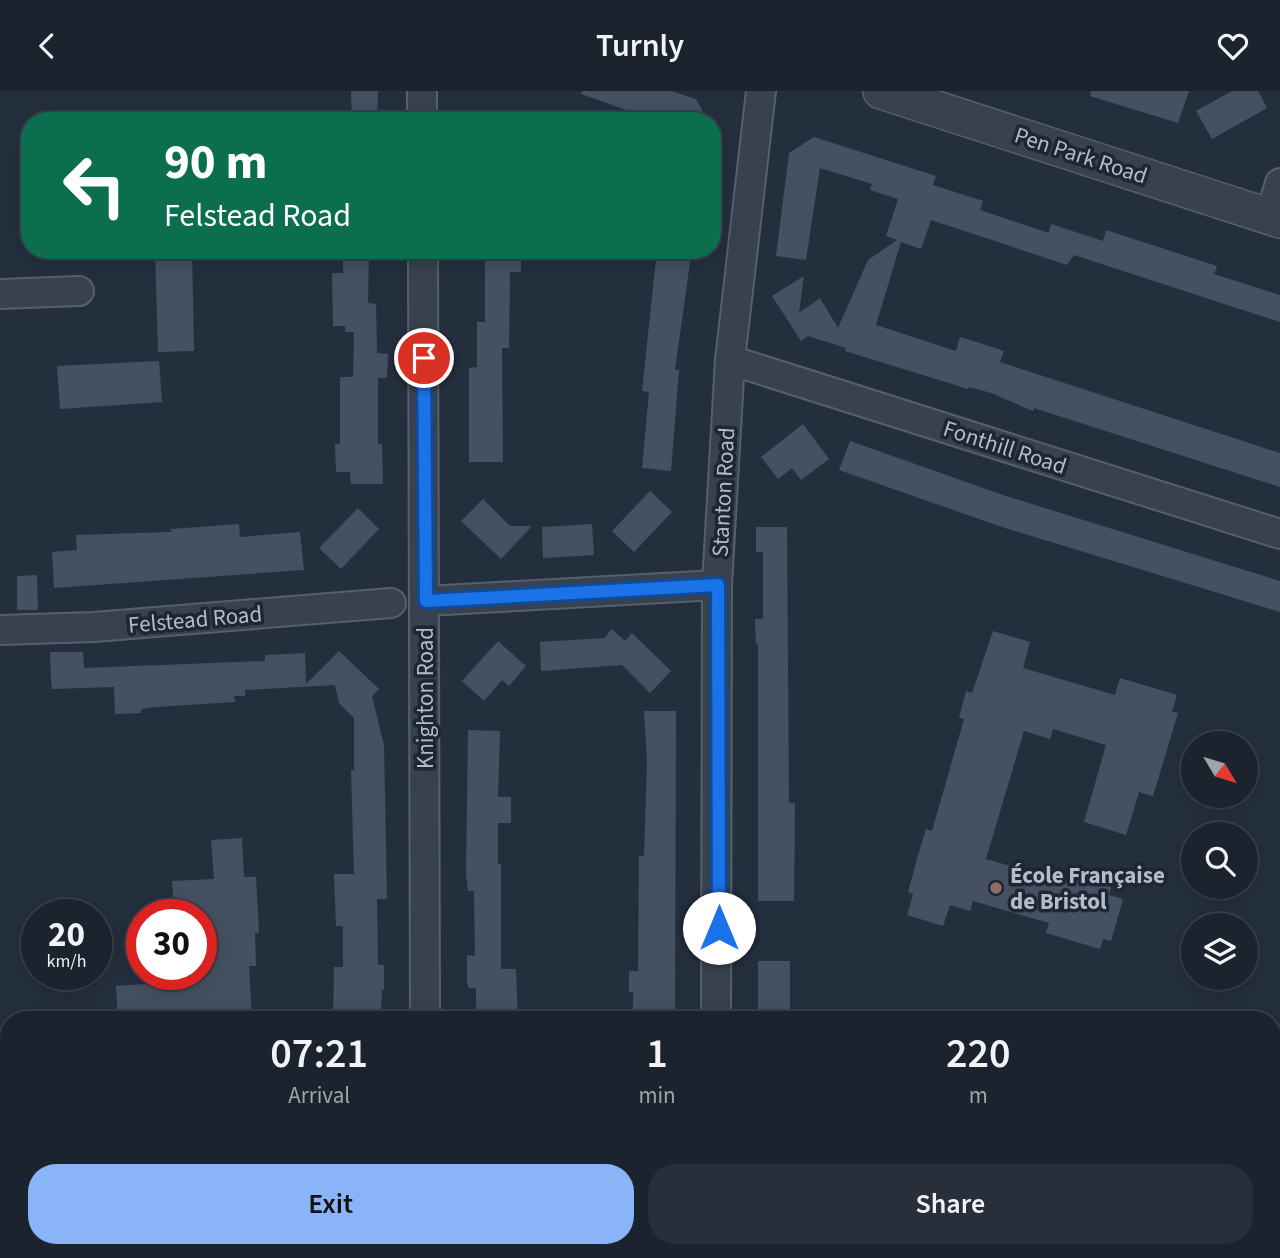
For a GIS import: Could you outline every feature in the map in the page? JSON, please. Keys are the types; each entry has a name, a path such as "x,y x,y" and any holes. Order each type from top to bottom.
{"street":[{"path":"422,91 422,112"},
{"name":"Stanton Road","path":"716,1011 718,585 730,360 761,91"},
{"name":"Pen Park Road","path":"881,91 1275,218"},
{"path":"1275,218 1280,183"},
{"name":"Knighton Road","path":"423,259 425,1011"},
{"path":"0,294 79,291"},
{"name":"Fonthill Road","path":"730,360 1280,534"},
{"path":"426,601 718,585"},
{"name":"Felstead Road","path":"0,630 94,627 391,603"}],"building":[{"path":"351,91 378,91 377,112 352,112"},
{"path":"582,91 671,91 696,99 703,112 632,112 581,94"},
{"path":"1091,91 1189,91 1178,123 1090,96"},
{"path":"1232,91 1258,91 1267,108 1212,139 1196,111"},
{"path":"814,137 936,176 933,185 983,201 980,210 1049,233 1051,224 1103,241 1106,230 1217,266 1214,274 1280,295 1280,322 1074,255 1067,265 931,220 921,249 901,242 876,325 956,351 960,337 983,344 1004,351 1000,362 1280,453 1280,487 1034,408 1033,411 991,393 969,387 968,389 845,351 846,348 808,336 801,341 772,296 804,276 799,313 820,298 838,328 868,260 897,240 886,236 898,199 870,190 872,184 820,168 806,260 776,256 789,153"},
{"path":"155,259 192,259 194,351 158,352"},
{"path":"343,259 369,259 368,303 376,304 377,353 388,354 387,378 378,378 378,444 382,444 383,484 351,484 350,472 336,472 335,444 340,444 340,377 353,377 354,332 345,332 345,326 333,326 332,273 343,273"},
{"path":"485,259 521,259 521,272 510,272 509,348 502,348 503,462 469,462 469,368 477,367 477,322 485,322"},
{"path":"656,259 690,259 675,370 679,370 671,471 642,468 649,392 642,391"},
{"path":"159,361 162,402 60,409 57,366"},
{"path":"803,424 829,459 801,480 792,468 778,479 761,457"},
{"path":"850,441 1006,496 1280,581 1280,612 1005,528 839,470"},
{"path":"650,491 672,512 634,552 612,531"},
{"path":"483,499 510,526 532,526 501,559 461,521"},
{"path":"358,508 379,529 341,569 319,548"},
{"path":"239,524 240,537 300,532 304,570 54,588 52,552 77,550 76,535 171,532 171,529"},
{"path":"592,524 594,555 543,558 542,527"},
{"path":"756,527 787,527 789,803 795,803 794,901 758,901 758,644 756,645 755,619 763,619 763,552 756,552"},
{"path":"37,575 38,610 17,610 17,576"},
{"path":"612,629 625,641 632,633 671,671 650,693 622,665 541,671 540,642 604,638"},
{"path":"993,631 1030,642 1023,668 1115,695 1120,678 1177,695 1172,712 1178,713 1153,796 1139,792 1126,835 1084,822 1106,745 1053,729 1050,739 1024,731 986,859 1066,882 1069,875 1111,887 1109,895 1123,899 1111,941 1103,939 1100,949 1046,933 1049,923 973,901 970,911 950,905 943,926 907,915 913,894 908,892 918,855 926,829 932,831 964,719 959,718 966,691 972,693"},
{"path":"498,641 526,666 509,686 502,680 484,701 462,681"},
{"path":"339,651 379,689 372,696 384,745 387,899 377,899 378,965 384,965 381,1011 333,1011 334,967 343,967 343,926 336,926 334,874 354,874 351,770 354,770 354,718 339,703 335,685 245,690 245,696 234,696 235,702 155,707 141,709 141,713 115,714 114,687 52,689 50,652 83,652 84,668 265,661 265,655 305,653 306,684"},
{"path":"644,711 676,711 675,1011 633,1011 633,992 629,992 629,971 638,971 639,856 644,856 647,763"},
{"path":"468,730 500,731 498,797 511,797 511,823 498,823 498,864 501,864 501,969 516,969 518,1011 476,1011 476,988 469,988 467,984 467,955 475,956 474,891 468,891"},
{"path":"242,838 244,877 256,877 259,933 255,933 256,966 249,966 252,1011 117,1011 116,986 126,985 126,990 217,990 217,899 173,899 172,881 214,879 211,840"},
{"path":"758,961 790,961 790,1011 758,1011"}],"place":[{"name":"École Française de Bristol","path":"996,888"}],"route":[{"path":"424,358 426,601 718,585 719,928"}]}
